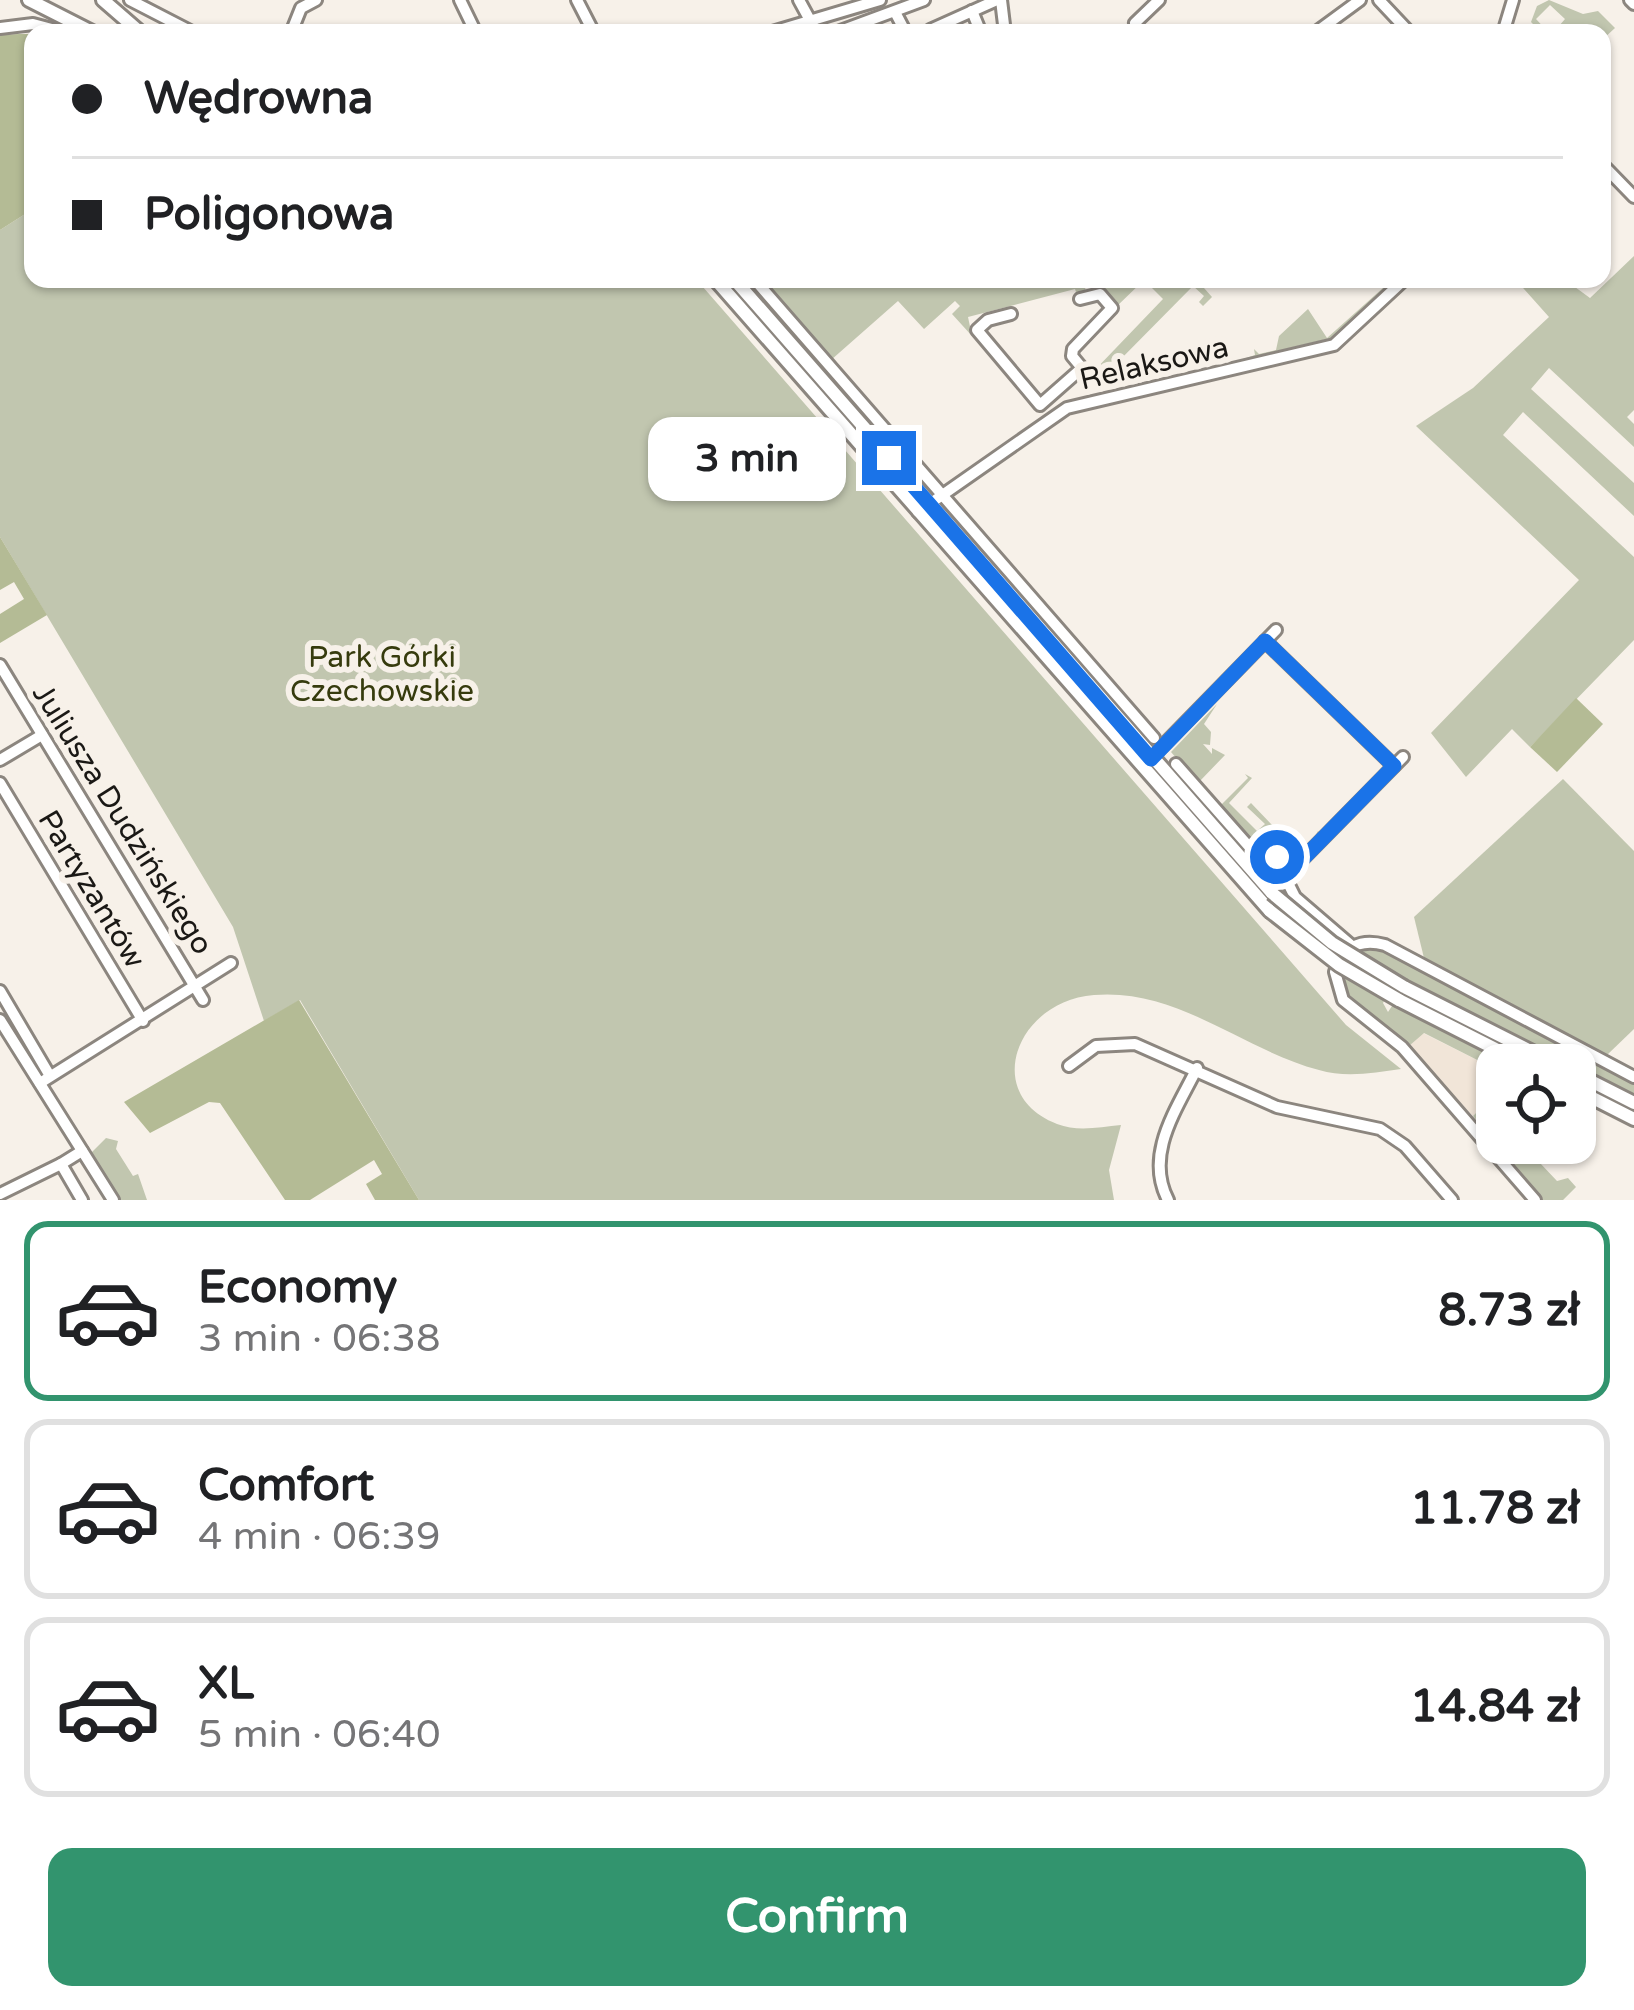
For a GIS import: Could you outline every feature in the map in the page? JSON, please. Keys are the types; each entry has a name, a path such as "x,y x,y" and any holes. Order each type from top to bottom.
{"main road":[{"path":"29,0 76,24"},
{"path":"103,0 131,24"},
{"path":"723,288 922,507 1270,911 1325,956 1512,1044"},
{"path":"741,288 922,507"},
{"path":"1146,764 1272,893 1340,949 1401,993 1490,1044"},
{"path":"1596,1084 1634,1103"},
{"path":"1596,1100 1634,1119"}],"street":[{"path":"295,24 301,8 316,0"},
{"path":"823,24 880,0"},
{"path":"861,24 924,0"},
{"path":"949,24 999,0"},
{"path":"1136,24 1160,0"},
{"path":"1327,24 1360,0"},
{"path":"1379,0 1402,24"},
{"path":"134,3 176,24"},
{"path":"972,11 977,24"},
{"path":"895,12 901,24"},
{"path":"1611,173 1634,197"},
{"path":"762,288 1154,738"},
{"name":"Relaksowa","path":"922,507 1066,408 1334,345 1396,288"},
{"path":"1011,314 988,320 977,330 1040,405 1082,368 1072,356 1073,349 1112,308 1100,294 1080,299"},
{"path":"1071,378 1080,387 1084,404"},
{"path":"976,448 985,461"},
{"path":"1146,764 1276,630"},
{"path":"1265,641 1398,761 1285,877"},
{"name":"Juliusza Dudzińskiego","path":"0,665 199,994"},
{"path":"0,760 42,735"},
{"path":"1176,764 1272,862 1295,897 1352,946 1385,945 1634,1077"},
{"name":"Partyzantów","path":"0,782 143,1021"},
{"path":"1352,946 1335,972 1343,1000 1402,1047 1535,1200"},
{"path":"45,1080 143,1021 199,994 231,963"},
{"path":"0,991 82,1151 113,1200"},
{"path":"0,1020 45,1080"},
{"path":"1069,1066 1096,1046 1135,1044 1276,1107 1380,1129 1406,1146 1452,1200"},
{"path":"1168,1200 1159,1178 1164,1136 1197,1068"},
{"path":"0,1194 82,1151"},
{"path":"61,1164 82,1200"}],"shaded area":[{"path":"1423,1033 1476,1060 1473,1116 1409,1046"}],"green space":[{"path":"1549,0 1583,14 1598,11 1611,24 1561,24 1565,19 1550,5 1536,19 1541,24 1533,24 1537,6"},
{"path":"24,34 24,215 0,230 0,35"},
{"name":"Park Górki Czechowskie","path":"24,215 24,288 704,288 1346,1025 1401,1069 1329,1072 1291,1061 1182,1010 1125,995 1094,995 1067,1001 1045,1014 1028,1031 1015,1072 1020,1092 1034,1110 1057,1124 1081,1128 1121,1125 1109,1170 1114,1200 419,1200 300,1000 264,1021 233,927 0,537 0,230"},
{"path":"1634,256 1634,410 1627,417 1634,424 1634,447 1549,368 1531,389 1634,483 1634,516 1523,412 1503,435 1634,557 1634,640 1530,747 1512,729 1466,777 1431,733 1579,580 1416,426 1473,388 1549,317 1523,288 1576,288 1590,298 1600,288 1611,288 1611,278"},
{"path":"768,288 1085,288 1086,293 1077,295 1075,289 968,317 972,336 952,314 960,306 955,301 924,329 898,301 831,360"},
{"path":"1096,288 1136,288 1115,308"},
{"path":"1152,288 1191,288 1112,368 1108,365 1104,376 1083,381 1080,377 1092,373 1163,299"},
{"path":"1195,288 1204,288 1212,297 1203,306 1199,302 1204,296"},
{"path":"1384,288 1335,337 1240,360 1255,355 1254,349 1259,354 1276,350 1279,336 1308,309 1327,338"},
{"path":"0,537 47,615 0,643 0,614 24,599 14,582 0,590"},
{"path":"1576,698 1603,724 1557,772 1530,747"},
{"path":"1217,704 1204,724 1211,732 1210,745 1203,744 1212,754 1212,748 1225,755 1198,783 1171,752"},
{"path":"1245,774 1252,778 1229,803 1257,831 1265,824 1247,807 1251,803 1296,850 1307,848 1292,861 1278,850 1268,862 1219,807 1248,778"},
{"path":"1563,779 1634,851 1634,1029 1607,1055 1596,1049 1596,1044 1586,1044 1424,958 1414,917"},
{"path":"1375,946 1564,1044 1527,1044 1396,977 1383,1003 1388,1012 1394,1003 1476,1044 1476,1059 1424,1033 1409,1046 1344,996 1343,969 1356,953"},
{"path":"299,1000 419,1200 375,1200 366,1184 382,1174 374,1160 310,1200 285,1200 220,1103 209,1102 150,1133 124,1102"},
{"path":"1596,1060 1634,1080 1634,1099 1596,1080"},
{"path":"106,1138 118,1141 116,1149 133,1176 138,1174 147,1200 120,1200 91,1153"},
{"path":"1512,1164 1541,1164 1557,1181 1568,1178 1576,1187 1563,1200 1542,1200"}],"route":[{"path":"889,458 1151,759 1265,641 1394,766 1285,877 1268,867 1277,857"}]}
